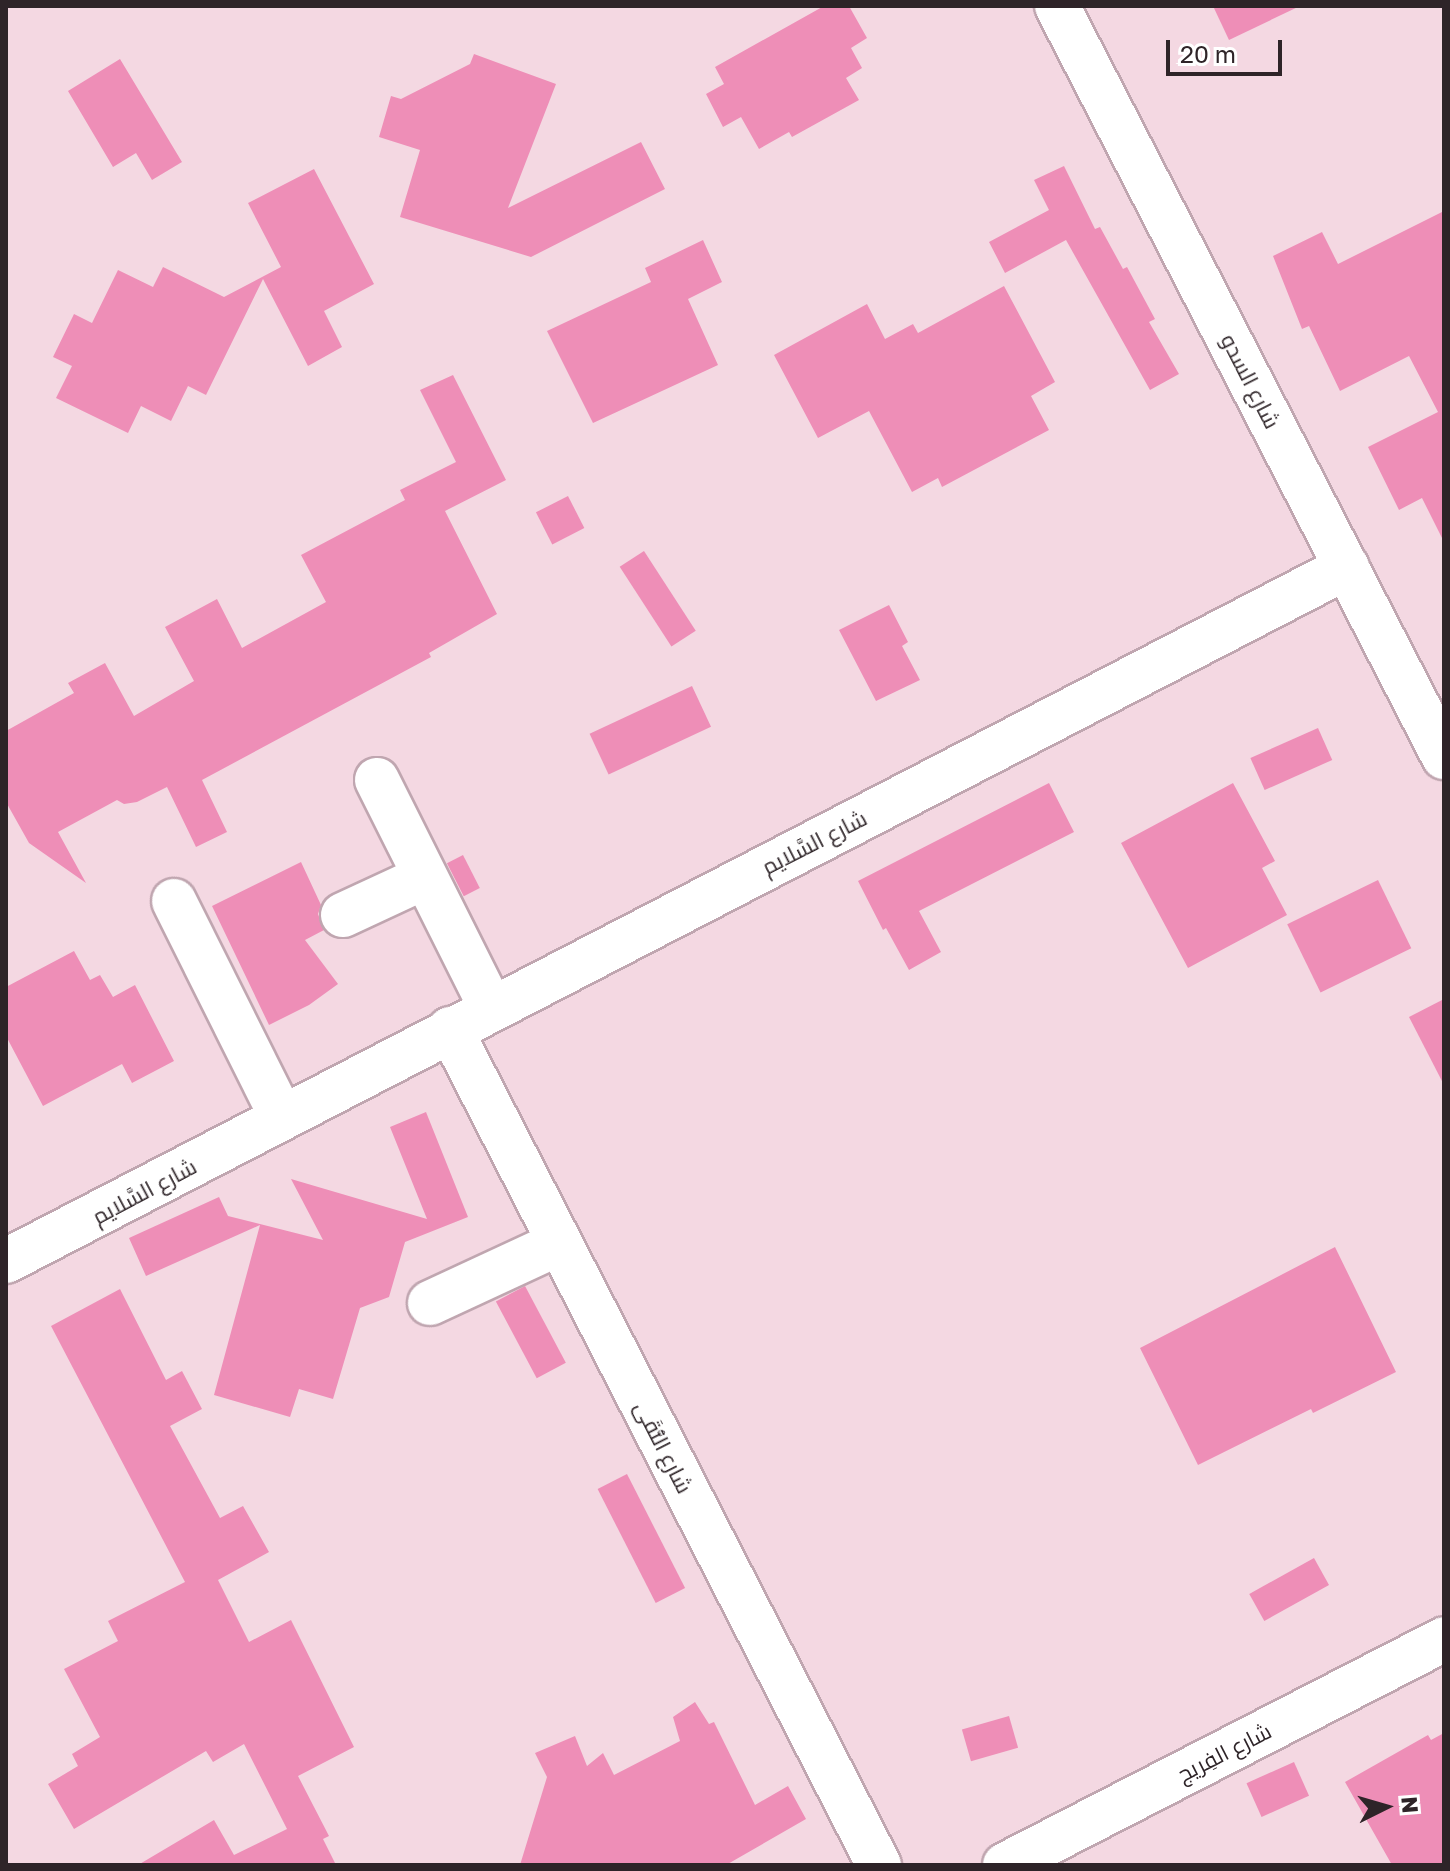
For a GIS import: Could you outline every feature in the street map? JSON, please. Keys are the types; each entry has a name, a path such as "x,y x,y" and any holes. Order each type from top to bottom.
{"street":[{"name":"شارع السدو","path":"1057,6 1444,757"},
{"name":"شارع السَّلايم","path":"6,1261 1347,567"},
{"path":"377,780 491,1008"},
{"path":"343,915 425,877"},
{"path":"174,901 282,1118"},
{"name":"شارع التُّقَى","path":"450,1029 879,1865"},
{"path":"430,1303 559,1243"},
{"name":"شارع الفِريج","path":"1005,1865 1444,1639"}],"building":[{"path":"824,6 849,6 867,38 851,48 862,68 846,78 859,100 792,137 789,132 759,149 741,117 723,127 706,94 724,84 715,67"},
{"path":"1213,6 1300,6 1229,40"},
{"path":"474,54 556,84 508,208 641,142 665,189 531,257 400,217 420,150 379,137 391,96 401,99 470,64"},
{"path":"120,59 182,162 152,180 136,153 113,167 68,91"},
{"path":"1064,166 1095,229 1100,227 1123,269 1127,267 1155,319 1149,322 1179,374 1150,390 1066,240 1005,273 989,242 1049,210 1034,180"},
{"path":"314,169 374,284 324,311 342,347 308,366 263,279 206,395 188,386 171,421 141,406 128,433 56,398 72,366 53,357 74,314 92,323 118,270 153,287 163,267 224,297 281,267 248,203"},
{"path":"1444,211 1444,542 1422,498 1399,510 1368,447 1438,412 1409,356 1340,391 1309,326 1302,329 1273,256 1322,232 1338,264"},
{"path":"703,240 722,282 688,299 718,365 593,423 547,331 651,282 645,268"},
{"path":"1004,286 1055,382 1031,396 1049,430 942,487 938,478 912,492 869,411 818,438 774,355 867,304 885,339 913,324 918,333"},
{"path":"453,375 506,480 445,511 497,614 429,653 431,657 202,780 227,832 196,847 167,787 137,802 124,804 117,800 58,832 86,883 29,843 6,802 6,731 74,693 68,683 105,663 134,716 194,681 165,627 217,599 242,648 326,602 301,555 405,500 400,490 456,462 420,390"},
{"path":"568,496 584,528 552,544 536,512"},
{"path":"644,551 696,631 671,646 620,567"},
{"path":"889,605 908,642 902,646 920,680 876,701 839,630"},
{"path":"692,686 711,727 609,775 590,734"},
{"path":"1318,728 1332,760 1265,790 1250,758"},
{"path":"1049,783 1074,832 919,911 941,952 909,970 886,928 883,930 858,881"},
{"path":"1233,783 1275,861 1262,868 1287,915 1188,968 1121,843"},
{"path":"463,855 480,888 464,896 447,863"},
{"path":"301,862 321,905 318,914 324,930 305,940 338,984 309,1005 269,1025 212,906"},
{"path":"1378,880 1411,948 1321,993 1287,924"},
{"path":"74,951 90,980 100,975 113,997 135,985 174,1061 132,1083 122,1064 43,1106 6,1036 6,987"},
{"path":"1444,999 1444,1085 1409,1017"},
{"path":"426,1112 468,1217 405,1242 389,1297 360,1308 333,1399 299,1389 290,1417 214,1395 260,1225 146,1276 129,1238 219,1197 228,1216 323,1240 291,1179 427,1219 390,1127"},
{"path":"1335,1247 1396,1372 1313,1413 1311,1409 1198,1465 1140,1348"},
{"path":"525,1286 566,1363 537,1378 496,1301"},
{"path":"120,1289 166,1380 182,1371 202,1409 170,1426 220,1518 243,1506 269,1552 218,1580 249,1642 291,1620 354,1747 298,1776 329,1836 323,1839 336,1865 138,1865 214,1820 234,1855 287,1829 244,1744 213,1762 206,1751 74,1829 48,1784 78,1766 72,1754 100,1737 64,1669 118,1641 108,1621 185,1582 51,1326"},
{"path":"627,1474 685,1588 656,1603 598,1489"},
{"path":"1314,1558 1329,1585 1264,1621 1249,1594"},
{"path":"695,1702 709,1724 714,1722 755,1805 788,1786 806,1819 726,1865 520,1865 547,1777 535,1753 575,1736 587,1766 603,1753 614,1775 680,1741 673,1717"},
{"path":"1009,1716 1018,1748 971,1761 962,1730"},
{"path":"1444,1733 1444,1865 1392,1865 1345,1782 1428,1735 1431,1740"},
{"path":"1294,1762 1309,1796 1262,1817 1246,1783"}]}
